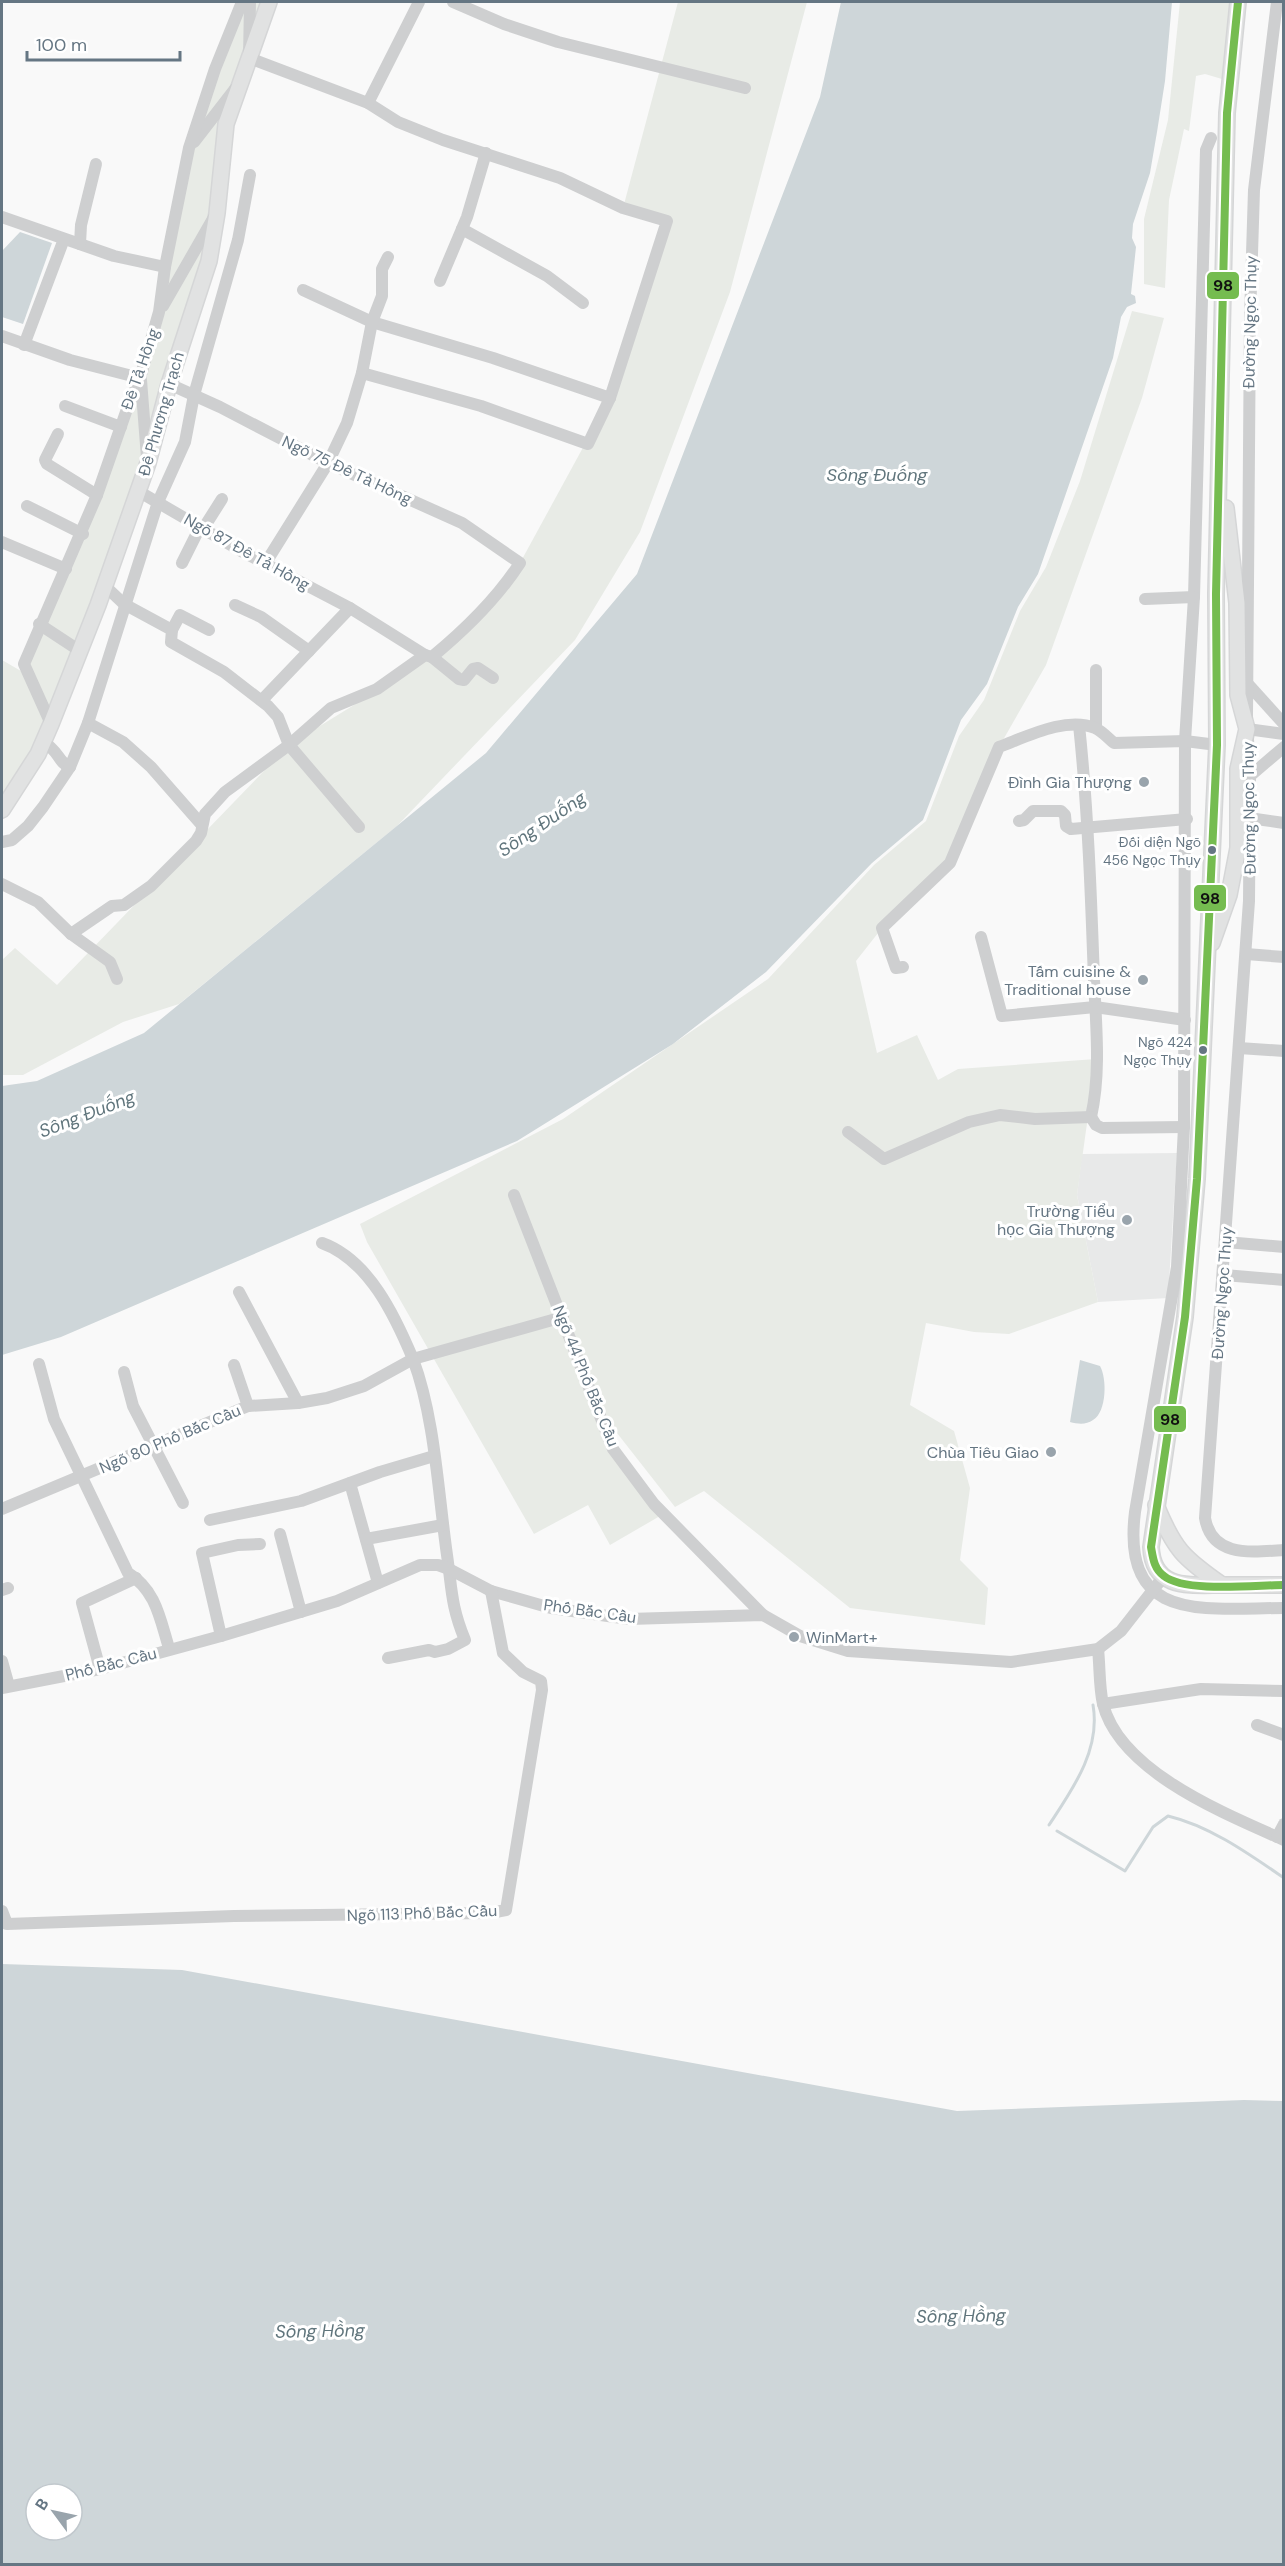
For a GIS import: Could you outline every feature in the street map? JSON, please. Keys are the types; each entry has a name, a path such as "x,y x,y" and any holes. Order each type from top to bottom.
{"main road":[{"name":"Đê Phương Trạch","path":"2,810 43,742 51,724 105,586 148,463 169,384 209,261 217,213 226,124 269,2"},
{"name":"Đường Ngọc Thụy","path":"1164,1576 1157,1570 1151,1555 1191,1260 1209,951 1217,746 1216,594 1221,465 1227,113 1238,2"},
{"path":"1209,951 1229,895 1238,848 1238,769 1247,729 1238,695 1236,592 1221,465"},
{"path":"1156,1505 1169,1537 1183,1557 1222,1585"},
{"path":"1164,1576 1182,1584 1284,1585"}],"street":[{"name":"Đê Tả Hồng","path":"51,724 24,664 39,624 82,533 140,378 159,312 165,267 189,148 215,69 242,2"},
{"path":"250,2 249,58 368,103 398,122 443,140 560,178 623,208 667,221 610,399 588,444 481,406 362,373"},
{"path":"368,103 419,2"},
{"path":"453,2 504,24 558,42 745,88"},
{"name":"Đường Ngọc Thụy","path":"1277,2 1279,24 1254,190 1250,318 1247,729 1251,866 1224,1275 1206,1493 1206,1526 1217,1542 1225,1548 1235,1551 1284,1550"},
{"path":"189,148 243,79"},
{"path":"1211,138 1206,150 1194,597 1185,741 1187,819 1184,1127 1177,1267 1134,1521 1135,1564 1140,1576 1151,1590 1169,1601 1198,1607 1284,1608"},
{"path":"440,281 462,229 486,153"},
{"path":"80,243 81,225 96,164"},
{"path":"2,842 12,840 28,826 70,767 88,723 158,502 185,442 194,395 238,240 250,175"},
{"path":"159,312 217,213"},
{"path":"2,218 114,256 165,267"},
{"path":"462,229 548,276 583,303"},
{"path":"24,345 64,239"},
{"path":"265,564 328,463 347,423 362,373 372,322 382,296 381,277 388,257"},
{"path":"303,290 372,322 493,358 610,399"},
{"path":"2,336 24,345 140,378 148,463"},
{"name":"Ngõ 75 Đê Tả Hồng","path":"169,384 328,463 462,524 520,563 504,587 468,627 428,656"},
{"path":"65,406 121,427"},
{"path":"58,435 45,460 47,464 97,495"},
{"name":"Ngõ 87 Đê Tả Hồng","path":"138,491 265,564 353,610 428,656 459,679 464,680 473,669 478,668 493,678"},
{"path":"182,563 201,528 222,499"},
{"path":"27,506 82,533"},
{"path":"2,542 66,568"},
{"path":"105,586 124,604 172,630"},
{"path":"1145,599 1194,597"},
{"path":"235,605 261,617 309,651"},
{"path":"262,700 353,610"},
{"path":"209,630 180,615 172,630 171,642 224,672 262,700 278,717 289,745 358,827"},
{"path":"39,624 80,651"},
{"path":"71,934 112,906 124,905 151,886 196,841 201,833 201,824 205,814 225,792 289,745 331,708 378,689 428,656"},
{"path":"1096,670 1096,728"},
{"path":"1247,683 1284,724"},
{"path":"88,723 123,742 151,767 201,824"},
{"path":"903,967 896,968 882,928 950,863 999,747 1046,730 1078,724 1096,728 1114,743 1185,741 1217,746"},
{"path":"1078,724 1089,828 1095,1006 1096,1093 1091,1117 1096,1125 1102,1128 1184,1127"},
{"path":"1247,729 1284,734"},
{"path":"43,742 55,749 64,765 70,767"},
{"path":"1250,776 1284,747"},
{"path":"1019,821 1024,820 1033,811 1061,811 1065,815 1066,826 1071,829 1187,819"},
{"path":"1249,818 1284,823"},
{"path":"2,884 38,902 71,934 110,962 117,979"},
{"path":"981,937 1002,1016 1095,1006 1185,1020"},
{"path":"1246,954 1284,957"},
{"path":"1239,1048 1284,1051"},
{"path":"848,1132 884,1159 969,1122 1000,1115 1035,1119 1091,1117"},
{"name":"Ngõ 44 Phố Bắc Cầu","path":"514,1195 613,1449 654,1504 763,1616"},
{"path":"1226,1242 1284,1247"},
{"path":"322,1243 345,1255 378,1293 401,1330 421,1381 434,1456 454,1614 465,1640 435,1652 429,1650 388,1658"},
{"path":"1224,1275 1284,1280"},
{"path":"239,1292 298,1403"},
{"name":"Ngõ 80 Phố Bắc Cầu","path":"2,1509 248,1406 298,1403 364,1386 413,1359 563,1317"},
{"path":"39,1364 54,1419 128,1573 136,1578 156,1603 169,1648"},
{"path":"234,1365 248,1406"},
{"path":"124,1372 133,1406 183,1503"},
{"path":"210,1520 301,1501 434,1456"},
{"path":"350,1484 378,1583"},
{"path":"366,1539 443,1525"},
{"path":"280,1534 301,1612"},
{"path":"221,1636 202,1553 238,1545 260,1544"},
{"name":"Phố Bắc Cầu","path":"5,1687 100,1669 169,1648 221,1636 338,1601 420,1565 438,1565 491,1591 551,1608 629,1619 763,1616 810,1639 848,1651 1011,1662 1098,1649 1121,1631 1164,1576"},
{"path":"100,1669 82,1603 136,1578"},
{"name":"Ngõ 113 Phố Bắc Cầu","path":"2,1911 7,1924 234,1916 490,1913 506,1910 542,1690 541,1682 523,1672 503,1653 491,1591"},
{"path":"1098,1649 1103,1704 1111,1724 1140,1758 1175,1788 1280,1838 1284,1824"},
{"path":"2,1661 5,1687"},
{"path":"1103,1704 1201,1689 1284,1691"},
{"path":"1257,1725 1284,1735"}],"shaded area":[{"path":"242,2 268,2 226,124 217,213 169,384 51,724 2,810 2,660 21,671 140,378 189,148"},
{"path":"678,2 807,2 730,292 640,532 575,640 397,826 179,1004 123,1022 23,1075 2,1075 2,960 15,948 57,985 289,745 432,657 520,563 610,398 667,222 623,208"},
{"path":"1180,2 1230,2 1222,79 1205,74 1196,76 1189,131 1184,129 1169,200 1165,288 1144,284 1144,219 1168,120"},
{"path":"1132,311 1164,318 1142,398 1046,665 999,747 950,863 882,928 856,961 877,1053 917,1035 938,1080 958,1069 1096,1059 1077,1195 1098,1302 1009,1334 974,1332 926,1323 910,1405 954,1431 970,1488 960,1560 988,1588 985,1625 850,1608 704,1491 675,1507 606,1419 599,1425 660,1516 610,1545 588,1505 534,1534 367,1242 360,1224 563,1119 768,979 874,865 926,821 959,736 984,700 1020,611 1046,567 1080,481"},
{"name":"Trường Tiểu học Gia Thượng","path":"1177,1153 1168,1298 1098,1302 1077,1195 1082,1154"}],"water":[{"name":"Sông Đuống","path":"841,2 1172,2 1165,81 1150,173 1133,224 1132,238 1136,247 1131,294 1135,296 1136,303 1127,307 1121,317 1113,358 1038,574 1018,607 987,684 961,720 923,820 872,863 766,972 673,1044 517,1141 61,1337 2,1355 2,1086 37,1081 144,1033 486,753 637,574 820,97"},
{"path":"20,232 52,243 23,324 2,317 2,251"},
{"path":"1080,1360 1100,1366 1105,1386 1103,1403 1098,1416 1082,1424 1070,1422"},
{"name":"Sông Hồng","path":"2,1964 182,1970 957,2111 1244,2100 1283,2101 1283,2564 2,2564"}],"waterway":[{"path":"1049,1825 1075,1784 1089,1754 1093,1738 1093,1705"},
{"path":"1057,1831 1125,1871 1153,1827 1168,1816 1214,1834 1243,1850 1284,1878"}],"transit line":[{"name":"98","path":"1238,2 1227,113 1216,594 1217,745 1197,1179 1185,1317 1151,1547 1158,1570 1174,1581 1204,1586 1284,1585"}],"place":[{"name":"Đình Gia Thượng","path":"1144,782"},
{"name":"Đối diện Ngõ 456 Ngọc Thụy","path":"1212,850"},
{"name":"Tấm cuisine & Traditional house","path":"1143,980"},
{"name":"Ngõ 424 Ngọc Thụy","path":"1203,1050"},
{"name":"Trường Tiểu học Gia Thượng","path":"1127,1220"},
{"name":"Chùa Tiêu Giao","path":"1051,1452"},
{"name":"WinMart+","path":"794,1637"}]}
